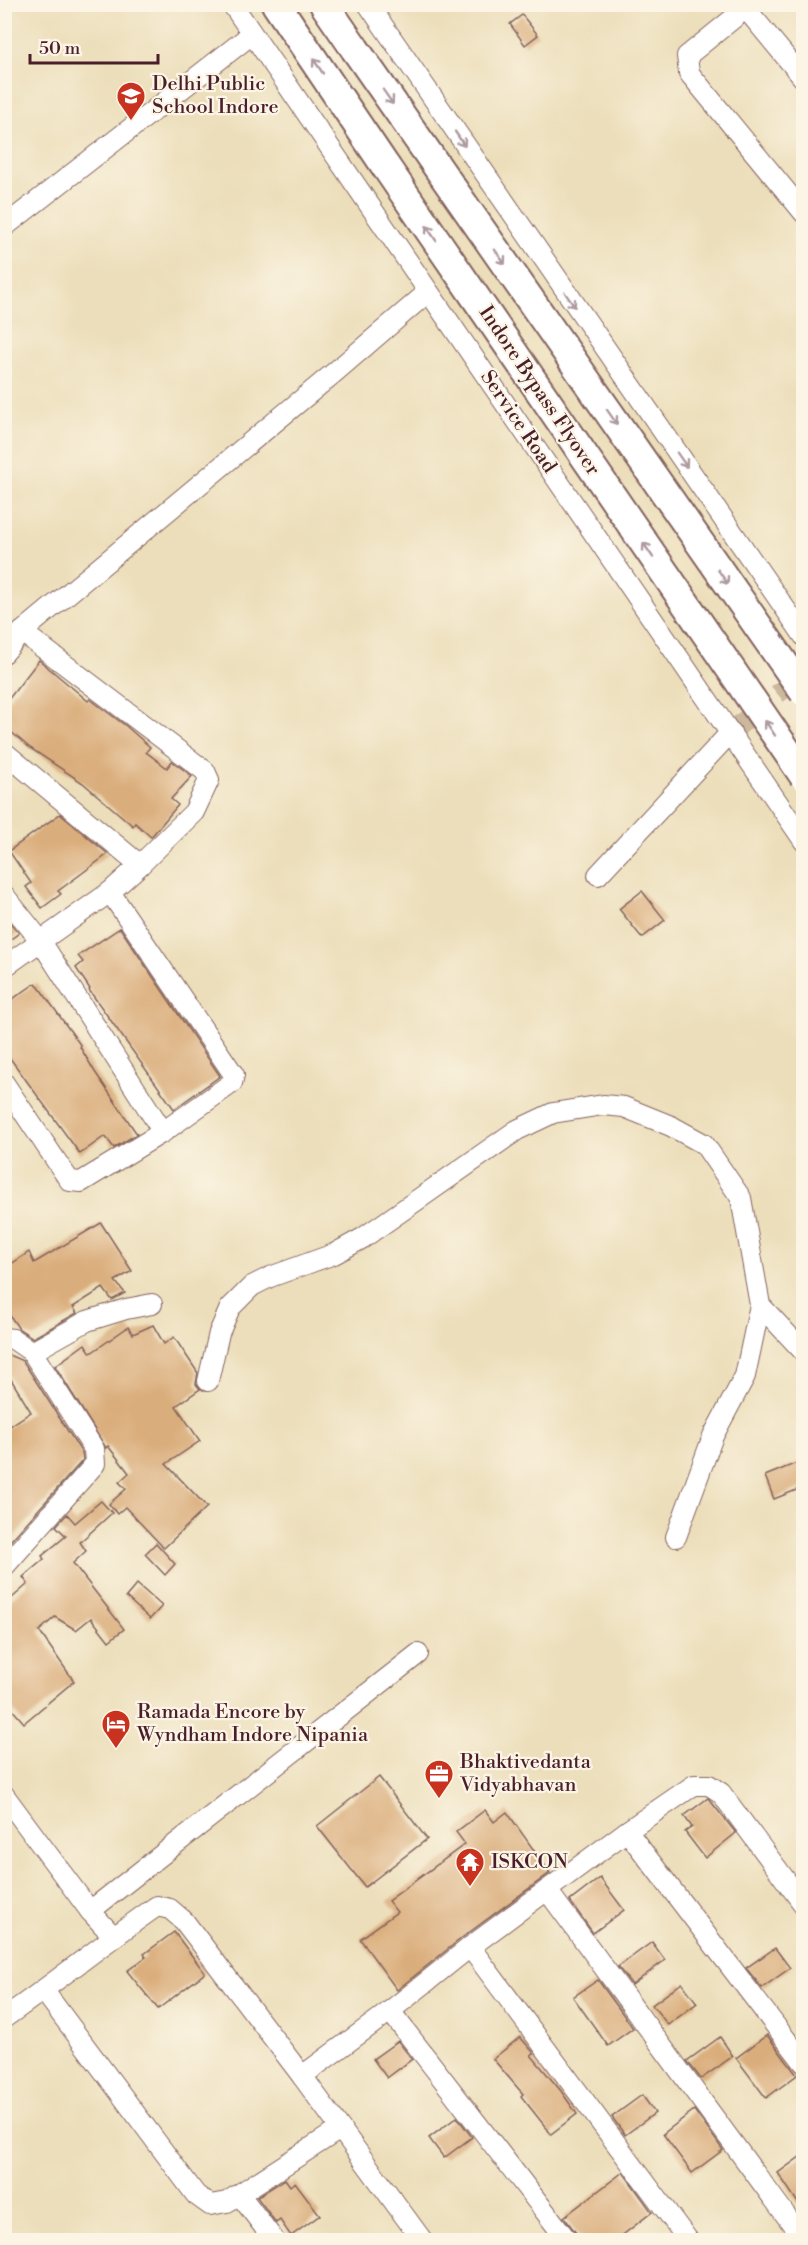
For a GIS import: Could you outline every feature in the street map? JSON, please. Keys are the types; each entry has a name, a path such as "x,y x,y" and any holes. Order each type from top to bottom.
{"highway":[{"name":"Indore Bypass Flyover","path":"276,4 804,776"},
{"path":"324,4 804,692"}],"street":[{"name":"Service Road","path":"232,4 804,841"},
{"path":"368,4 804,636"},
{"path":"804,79 746,6 687,56 689,73 804,213"},
{"path":"4,226 252,34"},
{"path":"4,652 22,632 428,292"},
{"path":"4,966 110,892 140,865 194,812 209,780 205,771 22,632"},
{"path":"598,875 731,732"},
{"path":"4,752 140,865"},
{"path":"4,1083 67,1177 76,1183 163,1132 232,1083 234,1075 110,892"},
{"path":"4,895 40,940 163,1132"},
{"path":"208,1381 219,1333 230,1308 252,1286 270,1277 334,1254 363,1238 517,1130 553,1113 603,1105 624,1107 670,1126 704,1144 741,1198 760,1305 745,1376 713,1436 676,1537"},
{"path":"32,1352 87,1321 152,1304"},
{"path":"760,1305 804,1352"},
{"path":"4,1338 13,1339 32,1352 94,1449 95,1464 4,1567"},
{"path":"90,1911 418,1654"},
{"path":"302,2076 390,2011 470,1947 627,1831 694,1785 709,1785 721,1793 804,1905"},
{"path":"4,1795 90,1911 112,1936"},
{"path":"627,1831 804,2064"},
{"path":"547,1890 804,2240"},
{"path":"4,2018 44,1991 112,1936 157,1906 170,1909 184,1921 302,2076 422,2241"},
{"path":"470,1947 688,2241"},
{"path":"44,1991 196,2195 210,2205 217,2205 240,2195 340,2129"},
{"path":"390,2011 567,2241"},
{"path":"240,2195 274,2241"}],"building":[{"path":"522,15 538,35 525,45 510,24"},
{"path":"39,660 88,701 90,699 126,726 150,747 146,752 167,768 172,761 192,776 171,799 178,805 151,837 135,823 133,826 83,783 30,748 4,726 4,705"},
{"path":"60,814 108,854 58,891 61,894 42,908 26,887 31,883 9,851"},
{"path":"642,891 665,920 642,938 619,909"},
{"path":"4,915 19,933 4,944"},
{"path":"120,928 220,1076 174,1109 89,990 76,968 83,962 78,956"},
{"path":"36,983 81,1046 95,1072 137,1134 114,1148 105,1136 80,1154 4,1050 4,1005"},
{"path":"101,1223 132,1271 115,1281 125,1293 112,1300 103,1288 73,1307 77,1313 33,1338 19,1329 4,1307 4,1269 29,1252 34,1263"},
{"path":"153,1325 164,1344 174,1337 198,1373 196,1384 200,1389 176,1406 200,1441 166,1464 207,1507 164,1548 125,1507 117,1514 109,1504 126,1489 119,1482 129,1473 108,1446 106,1448 55,1366 85,1344 91,1353 128,1327 133,1334"},
{"path":"4,1353 23,1361 82,1453 83,1460 4,1548 4,1430 31,1412 4,1368"},
{"path":"804,1460 804,1487 774,1499 765,1476"},
{"path":"101,1501 112,1513 80,1542 86,1551 73,1563 124,1629 109,1641 91,1618 76,1630 55,1617 39,1631 74,1681 24,1723 4,1700 4,1605 28,1584 23,1577 44,1559 42,1556 66,1536 56,1526 67,1514 75,1523"},
{"path":"156,1543 175,1564 165,1575 145,1554"},
{"path":"137,1584 162,1606 150,1619 126,1597"},
{"path":"379,1777 427,1839 365,1887 317,1826"},
{"path":"708,1798 736,1833 705,1858 685,1832 692,1827 684,1816"},
{"name":"ISKCON","path":"485,1810 494,1822 507,1812 550,1873 463,1937 397,1990 360,1939 397,1912 388,1901 465,1844 456,1832"},
{"path":"600,1878 624,1910 593,1933 570,1901"},
{"path":"174,1932 205,1973 158,2009 127,1971 146,1957 144,1954"},
{"path":"652,1942 665,1960 632,1985 618,1967"},
{"path":"775,1948 790,1968 762,1988 746,1968"},
{"path":"598,1980 633,2028 608,2046 573,1997"},
{"path":"682,1983 697,2003 668,2025 652,2005"},
{"path":"767,2035 797,2075 766,2098 736,2058"},
{"path":"520,2037 534,2053 531,2055 577,2114 551,2134 521,2096 523,2094 493,2059"},
{"path":"720,2037 733,2056 701,2079 687,2061"},
{"path":"398,2041 412,2059 387,2078 373,2059"},
{"path":"642,2095 655,2113 625,2135 612,2117"},
{"path":"694,2110 723,2150 692,2173 663,2134"},
{"path":"457,2117 472,2137 444,2158 429,2138"},
{"path":"804,2154 804,2212 778,2173"},
{"path":"623,2172 652,2212 615,2241 582,2241 564,2217"},
{"path":"285,2179 290,2186 295,2182 320,2215 291,2236 280,2220 276,2223 257,2197"}],"tunnel":[{"path":"731,732 803,673"}],"place":[{"name":"Delhi Public School Indore","path":"131,122"},
{"name":"Ramada Encore by Wyndham Indore Nipania","path":"116,1750"},
{"name":"Bhaktivedanta Vidyabhavan","path":"439,1800"},
{"name":"ISKCON","path":"470,1888"}]}
